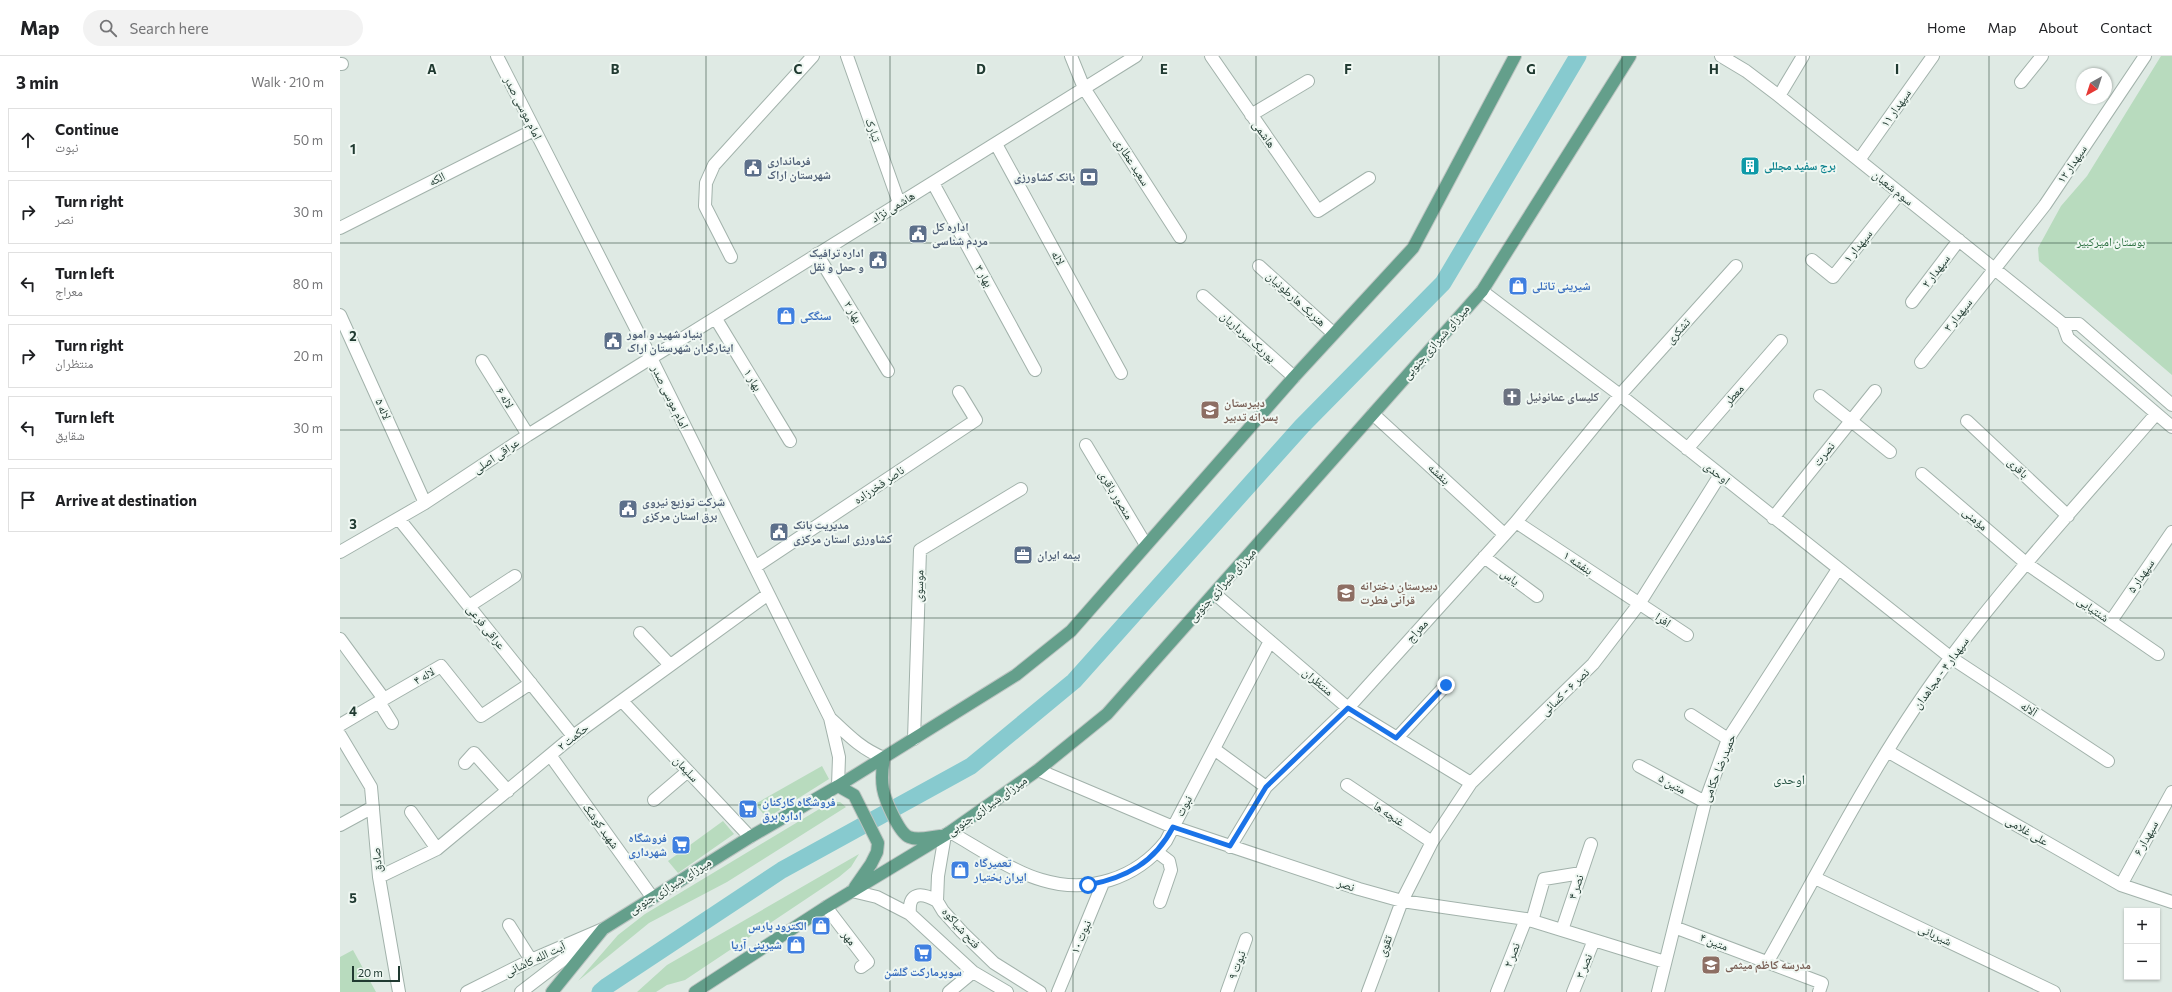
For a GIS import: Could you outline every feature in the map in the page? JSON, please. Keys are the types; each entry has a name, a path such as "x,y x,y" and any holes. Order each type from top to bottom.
{"main road":[{"name":"میرزای شیرازی جنوبی","path":"552,992 603,929 652,897 884,758 1016,675 1071,631 1333,333 1413,248 1515,56"},
{"name":"میرزای شیرازی جنوبی","path":"695,992 826,907 947,834 1038,770 1108,714 1482,291 1630,56"},
{"path":"884,758 881,774 883,791 901,832 909,837 918,839 947,834"},
{"path":"838,786 854,795 859,802 878,843 877,852 871,864 852,891"}],"street":[{"name":"امام موسی صدر","path":"497,56 651,358 755,567 767,595 830,718 839,757 838,786"},
{"path":"731,257 705,206 706,183 714,165 813,56"},
{"name":"تبارک","path":"848,56 898,203"},
{"name":"سعید عطاری","path":"1071,56 1084,88 1180,237"},
{"name":"هاشمی نژاد","path":"651,358 1136,56"},
{"name":"هاشمی","path":"1211,56 1318,211 1369,178"},
{"name":"سوم شعبان","path":"1721,56 1746,71 1779,96 2063,324 2068,338 2172,427"},
{"path":"1734,56 1746,71"},
{"path":"1779,96 1803,56"},
{"name":"سپهدار ۱۱","path":"1859,160 1933,56"},
{"path":"2021,82 2042,56"},
{"name":"سپهدار ۱۲","path":"1995,269 2045,205 2146,56"},
{"path":"1251,115 1308,81"},
{"name":"الکه","path":"340,228 534,130"},
{"name":"لاله","path":"996,144 1121,373"},
{"name":"بهار ۳","path":"933,183 1035,370"},
{"name":"سپهدار ۱","path":"1812,260 1833,277 1900,193"},
{"name":"سپهدار ۲","path":"1912,302 1959,240"},
{"name":"بهار ۲","path":"817,254 888,371"},
{"name":"هنریک هارطونیان","path":"1259,266 1333,333"},
{"name":"تشکری","path":"1620,396 1736,266"},
{"name":"سپهدار ۳","path":"1921,362 1995,269"},
{"name":"اوحدی","path":"1482,291 1620,396 1950,658"},
{"name":"یوریک سرداریان","path":"1203,296 1294,377"},
{"name":"لاله ۵","path":"340,316 343,330 425,503"},
{"name":"بهار ۱","path":"716,318 790,440"},
{"path":"2063,324 2079,324 2172,405"},
{"name":"معطر","path":"1687,449 1781,340"},
{"name":"عراقی اصلی","path":"340,552 400,519 528,435 651,358"},
{"name":"لاله ۶","path":"482,361 528,435"},
{"name":"نصرت","path":"1773,518 1875,391"},
{"name":"ناصر فخرزاده","path":"755,567 976,420 959,392"},
{"name":"معراج","path":"1230,846 1266,787 1348,708 1516,522 1620,396"},
{"path":"1820,396 1890,452"},
{"name":"بنفشه","path":"1373,414 1504,534"},
{"name":"سپهدار ۴ - مجاهدان","path":"1768,962 1887,751 1950,658 2027,564 2156,414"},
{"name":"باقری","path":"1967,421 2068,516"},
{"name":"منصور باقری","path":"1086,445 1146,544"},
{"name":"مؤمنی","path":"1922,474 2027,564"},
{"name":"نصر ۶ - کسائی","path":"1402,901 1432,842 1471,782 1593,664 1639,604 1720,475"},
{"name":"موسوی","path":"914,739 920,550 1021,489"},
{"name":"عراقی فرعی","path":"400,519 573,736"},
{"name":"بنفشه ۱","path":"1516,522 1639,604"},
{"name":"سپهدار ۵","path":"2111,621 2172,532"},
{"name":"یاس","path":"1484,557 1536,596"},
{"name":"شنتیایی","path":"2027,564 2158,654"},
{"name":"حمیدرضا حکامی","path":"1658,992 1705,802 1728,739 1838,569"},
{"path":"469,606 515,576"},
{"name":"منتظران","path":"1215,594 1348,708 1471,782"},
{"name":"حکمت ۲","path":"379,877 437,849 573,736 622,702 670,665 767,595"},
{"name":"افرا","path":"1639,604 1687,636"},
{"path":"640,633 670,665"},
{"path":"340,639 382,700 392,723"},
{"name":"نبوت","path":"947,834 1041,880 1072,886 1103,882 1132,871 1157,852 1173,827 1270,641"},
{"name":"آلاله","path":"1950,658 2108,761"},
{"name":"لاله ۴","path":"382,700 441,666 481,716 531,683"},
{"path":"1396,738 1446,685"},
{"path":"340,725 382,700"},
{"name":"سلیمان","path":"622,702 750,837"},
{"path":"1691,715 1728,739"},
{"name":"امام موسی صدر","path":"830,718 859,746 868,752 884,758"},
{"name":"صادق","path":"341,739 371,787 379,877 399,992"},
{"path":"1214,749 1266,787"},
{"name":"علی غلامی","path":"1887,751 2121,885 2172,902"},
{"path":"465,763 474,753 508,791"},
{"name":"شهید کوشک","path":"550,755 652,897"},
{"name":"متین ۵","path":"1639,766 1705,802"},
{"name":"نصر","path":"1038,770 1173,827 1359,889 1402,901 1529,920 1665,962"},
{"path":"654,800 688,771"},
{"name":"غنچه ها","path":"1347,785 1432,842"},
{"name":"سپهدار ۶","path":"2121,885 2172,792"},
{"path":"340,825 373,807"},
{"path":"411,812 437,849"},
{"name":"فتح شیاکوه","path":"947,834 938,876 937,901 962,932 994,963 1040,992"},
{"name":"نصر ۴","path":"1562,930 1591,844"},
{"path":"1157,852 1169,861 1171,870 1160,902"},
{"name":"نصر ۲","path":"1498,992 1529,920 1544,879 1581,873"},
{"name":"شیربانی","path":"1815,878 2038,988 2054,992"},
{"name":"نبوت ۱۰","path":"1058,992 1103,882"},
{"name":"فتح شیاکوه","path":"852,891 877,897 910,914 973,972 1006,992"},
{"path":"910,914 909,904 913,898 920,894 927,895 937,901"},
{"name":"تقوی","path":"1368,992 1402,901"},
{"name":"مهر","path":"826,907 868,962 861,967"},
{"path":"509,925 531,960"},
{"name":"متین ۴","path":"1674,927 1768,962 1820,988"},
{"name":"آیت الله کاشانی","path":"467,992 531,960 603,929"},
{"name":"میرزای شیرازی جنوبی","path":"521,992 603,929"},
{"name":"نبوت ۹","path":"1227,992 1246,939"},
{"name":"نصر ۳","path":"1574,992 1594,940"},
{"path":"949,992 973,972"}],"green space":[{"name":"بوستان امیرکبیر","path":"2161,56 2172,56 2172,375 2039,261 2038,248 2061,206 2087,176"},
{"path":"822,766 829,779 767,818 755,804"},
{"path":"831,802 840,802 846,807 727,882 649,923 578,981 618,935 645,914"},
{"path":"723,821 734,834 678,873 668,861"},
{"path":"859,854 851,867 839,877 685,980 667,985 656,992 637,992 667,965"},
{"path":"353,950 376,992 340,992 340,957"}],"waterway":[{"path":"600,992 782,870 971,766 1074,681 1302,426 1443,283 1578,56"}],"place":[{"name":"برج سفید مجللی","path":"1750,166"},
{"name":"فرمانداری شهرستان اراک","path":"753,168"},
{"name":"بانک کشاورزی","path":"1089,177"},
{"name":"اداره کل مردم شناسی","path":"918,234"},
{"name":"اداره ترافیک و حمل و نقل","path":"878,260"},
{"name":"شیرینی تاتلی","path":"1518,286"},
{"name":"سنگکی","path":"786,316"},
{"name":"بنیاد شهید و امور ایثارگران شهرستان اراک","path":"613,341"},
{"name":"کلیسای عمانوئیل","path":"1512,397"},
{"name":"دبیرستان پسرانه تدبیر","path":"1210,410"},
{"name":"شرکت توزیع نیروی برق استان مرکزی","path":"628,509"},
{"name":"مدیریت بانک کشاورزی استان مرکزی","path":"779,532"},
{"name":"بیمه ایران","path":"1023,555"},
{"name":"دبیرستان دخترانه قرآنی فطرت","path":"1346,593"},
{"name":"فروشگاه کارکنان اداره برق","path":"748,809"},
{"name":"فروشگاه شهرداری","path":"681,845"},
{"name":"تعمیرگاه ایران بختیار","path":"960,870"},
{"name":"الکترود پارس","path":"821,926"},
{"name":"شیرینی آریا","path":"796,945"},
{"name":"سوپرمارکت گلشن","path":"923,953"},
{"name":"مدرسه كاظم ميثمى","path":"1711,965"}],"district":[{"name":"اوحدی","path":"1789,779"}],"route":[{"path":"1088,885 1118,878 1132,871 1157,852 1166,841 1173,827 1230,846 1266,787 1348,708 1396,738 1446,685"}]}
